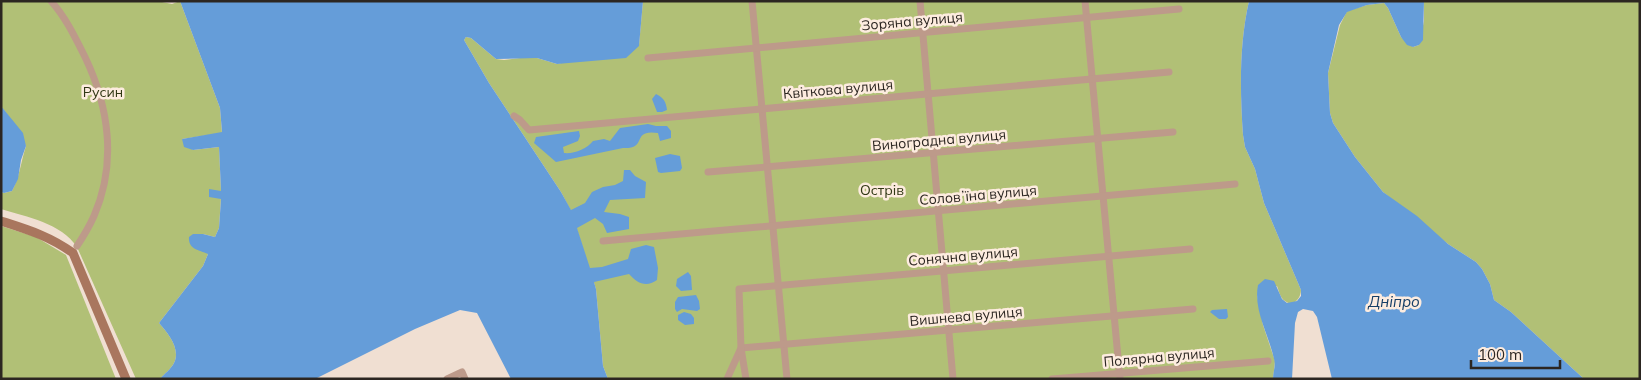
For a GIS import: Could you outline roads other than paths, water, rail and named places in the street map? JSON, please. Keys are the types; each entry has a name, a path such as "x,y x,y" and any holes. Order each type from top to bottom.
{"street":[{"path":"51,1 66,19 96,80 107,122 109,150 104,184 94,216 75,250"},
{"path":"752,1 787,379"},
{"path":"920,1 952,379"},
{"path":"1085,1 1119,376"},
{"name":"Зоряна вулиця","path":"648,58 1179,9"},
{"name":"Квіткова вулиця","path":"514,116 528,130 1170,72"},
{"name":"Виноградна вулиця","path":"708,172 1173,132"},
{"name":"Соловʼїна вулиця","path":"603,241 1235,184"},
{"path":"1,221 35,232 75,250 126,379"},
{"name":"Сонячна вулиця","path":"742,348 739,289 1190,249"},
{"name":"Вишнева вулиця","path":"742,348 1193,309"},
{"path":"727,379 742,348"},
{"path":"742,348 746,379"},
{"name":"Полярна вулиця","path":"1052,379 1119,376 1268,361"},
{"path":"447,379 462,372 465,379"}],"water":[{"path":"180,1 643,1 639,46 626,58 557,64 537,58 496,59 471,38 466,37 464,40 489,83 571,210 585,203 592,192 623,181 624,170 630,170 635,176 646,182 645,198 610,200 604,212 629,217 629,229 607,233 603,224 595,218 577,228 590,268 602,267 628,259 631,249 646,245 654,247 658,268 657,280 645,284 635,280 629,274 594,282 603,366 608,379 511,379 477,313 460,310 415,329 315,379 160,379 173,365 176,352 170,336 159,323 203,266 208,254 192,247 189,237 193,234 203,234 215,237 219,228 221,199 209,197 209,189 221,191 219,147 193,150 184,147 182,139 222,132 220,108"},
{"name":"Дніпро","path":"1249,1 1424,1 1423,40 1419,45 1413,47 1407,45 1401,37 1384,3 1367,5 1347,12 1339,25 1328,73 1330,113 1333,123 1355,157 1383,192 1417,216 1448,244 1476,262 1490,284 1494,300 1511,312 1584,379 1332,379 1317,317 1313,311 1303,309 1298,312 1295,323 1292,379 1273,379 1275,361 1260,313 1257,294 1258,285 1265,279 1274,281 1282,299 1287,303 1297,301 1301,296 1301,290 1264,203 1255,169 1245,147 1242,118 1241,68 1243,34"},
{"path":"656,94 664,100 667,110 657,112 652,99"},
{"path":"1,106 23,133 26,146 21,160 18,179 12,191 4,193 1,192"},
{"path":"648,124 667,126 671,131 671,138 660,141 658,133 644,134 636,146 556,162 534,143 536,137 579,131 578,141 563,147 564,153 572,153 584,149 593,141 604,139 610,141 620,128"},
{"path":"670,154 680,156 682,168 680,171 658,172 655,158"},
{"path":"688,272 691,276 692,290 681,291 676,286 677,279"},
{"path":"696,295 700,309 697,311 682,309 677,312 675,302 678,297"},
{"path":"1227,309 1228,317 1226,319 1219,319 1210,312 1212,310"},
{"path":"684,312 691,314 694,318 694,324 685,325 678,320 678,315"}],"park label":[{"name":"Русин","path":"103,92"},
{"name":"Острів","path":"882,190"}]}
